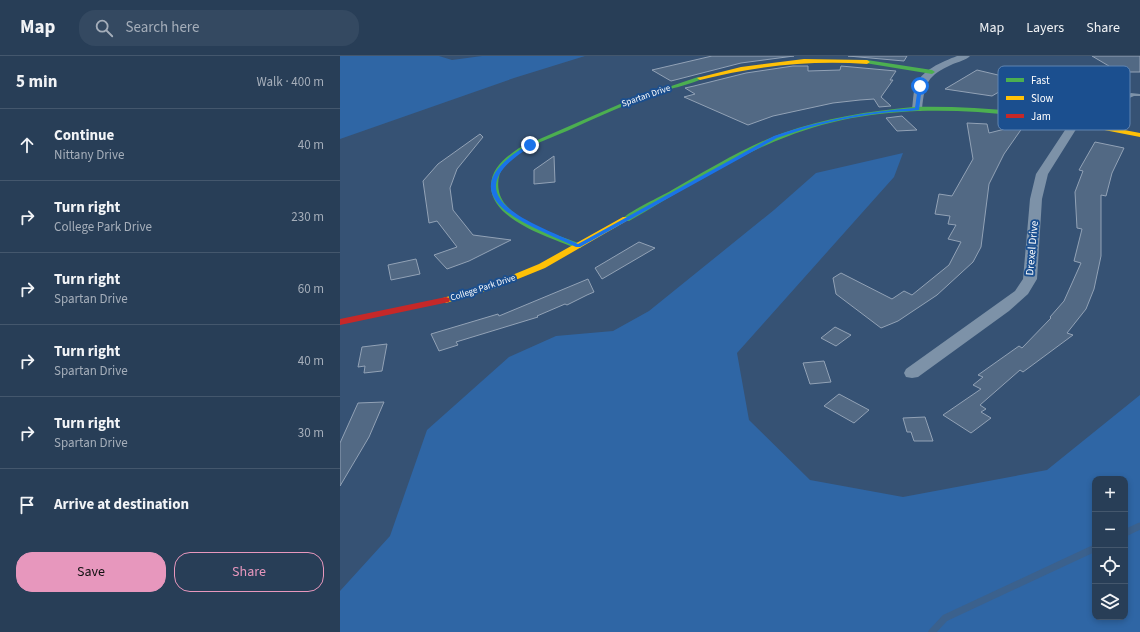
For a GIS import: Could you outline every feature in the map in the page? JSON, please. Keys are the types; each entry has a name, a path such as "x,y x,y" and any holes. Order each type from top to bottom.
{"street":[{"path":"917,109 920,86 932,72 945,64 965,56"},
{"name":"Spartan Drive","path":"578,246 513,216 499,203 494,192 495,180 501,167 513,156 530,145 628,102 686,82 746,68 796,61 839,60 887,64 932,72"},
{"name":"College Park Drive","path":"340,322 402,311 509,281 542,266 776,137 807,126 840,118 917,109 998,112"},
{"name":"Drexel Drive","path":"912,373 1004,308 1021,294 1030,279 1036,199 1042,174 1070,130"},
{"name":"College Park Drive","path":"1111,130 1140,135"}],"lane":[{"path":"1130,95 1133,94 1140,95"}],"shaded area":[{"path":"340,56 439,56 452,60 482,56 585,56 514,78 340,139"},
{"path":"903,153 894,177 737,353 749,420 810,480 903,497 1047,470 1140,395 1140,632 340,632 340,591 390,536 427,430 509,357 556,336 613,331 649,311 774,210 816,173"}],"building":[{"path":"712,56 794,56 741,63 671,81 652,70"},
{"path":"848,56 907,56 904,61"},
{"path":"1092,56 1140,56 1140,72 1130,72 1130,66 1109,66"},
{"path":"793,66 808,66 808,71 840,70 841,66 896,71 890,80 893,80 881,97 891,106 879,107 874,99 833,103 773,116 748,125 684,97 695,94 685,88 746,73"},
{"path":"977,70 998,75 998,92 992,96 945,89"},
{"path":"902,116 917,130 897,131 886,118"},
{"path":"967,123 987,124 989,133 1001,130 1021,130 1004,154 989,184 981,247 973,262 937,295 898,321 881,328 836,294 833,278 841,273 892,299 904,291 912,295 949,265 961,242 948,239 956,225 948,224 950,216 935,214 939,194 952,196 973,159"},
{"path":"480,134 483,137 457,169 450,188 453,210 473,235 511,240 469,261 447,269 434,255 457,247 437,221 429,223 423,181 438,164"},
{"path":"1095,142 1124,148 1112,173 1106,196 1101,195 1101,256 1094,289 1086,309 1067,333 1073,335 1023,372 1020,370 980,405 986,409 981,412 991,418 971,433 943,415 981,389 973,385 983,377 978,375 1019,346 1022,348 1051,318 1050,317 1064,301 1081,263 1074,261 1082,229 1077,228 1075,192 1083,171 1079,170"},
{"path":"554,156 555,182 534,184 534,170"},
{"path":"639,242 655,248 602,279 595,268"},
{"path":"416,259 420,274 391,280 388,265"},
{"path":"588,279 594,292 567,305 565,304 537,316 538,317 456,342 458,345 439,351 431,334 498,314 499,316"},
{"path":"835,327 851,335 836,346 821,338"},
{"path":"387,344 382,371 364,373 365,366 358,367 362,347"},
{"path":"824,361 831,382 810,384 803,363"},
{"path":"839,394 869,410 854,423 824,406"},
{"path":"384,402 369,437 340,486 340,443 358,403"},
{"path":"925,417 933,441 914,441 911,432 907,432 903,418"}],"waterway":[{"path":"1128,532 1140,526"},
{"path":"932,632 945,618 1092,549"}],"traffic: fast":[{"path":"867,62 932,72"},
{"path":"578,246 534,228 512,215 504,208 496,196 494,187 495,178 501,166 521,149 537,141 629,102 700,78"},
{"path":"626,219 743,153 784,135 816,125 848,117 913,109 947,108 998,111"}],"traffic: slow":[{"path":"700,78 741,68 783,62 825,60 867,62"},
{"path":"1114,130 1140,135"},
{"path":"446,300 493,286 542,266 626,219"}],"traffic: jam":[{"path":"340,322 446,300"}],"route":[{"path":"530,145 513,156 501,167 495,180 494,192 499,203 513,216 578,246 776,137 807,126 840,118 917,109 920,86"}]}
